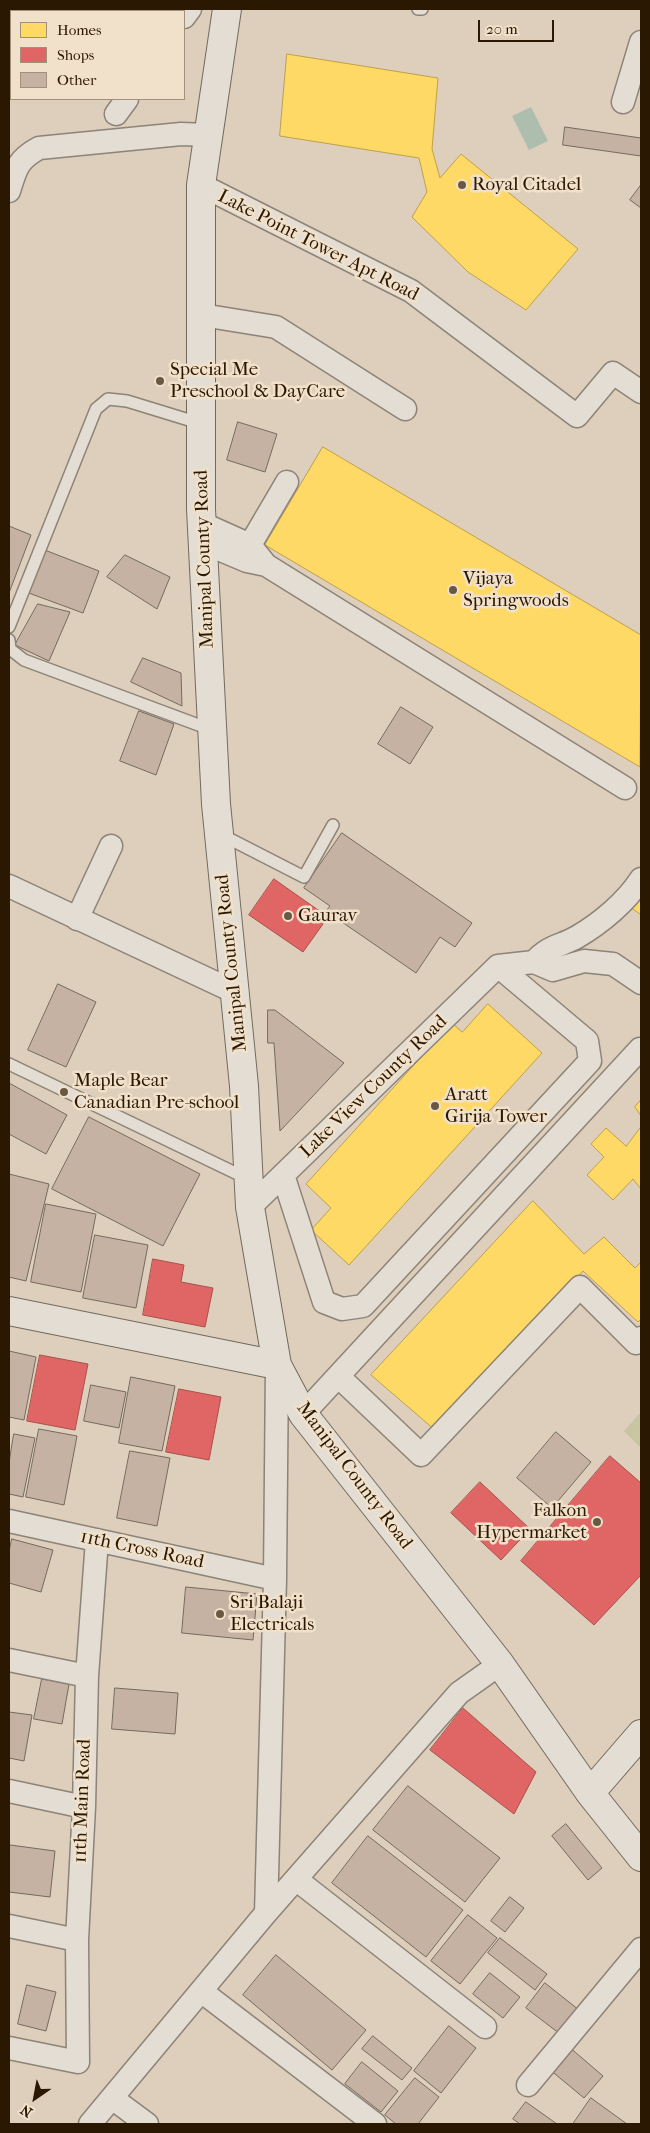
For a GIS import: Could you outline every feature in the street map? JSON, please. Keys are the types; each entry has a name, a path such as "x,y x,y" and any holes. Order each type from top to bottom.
{"main road":[{"name":"Manipal County Road","path":"227,9 201,185 202,532 219,833 244,1086 250,1207 277,1365 303,1414 500,1664 590,1793 641,1857"},
{"path":"9,1311 277,1365"},
{"path":"590,1793 641,1734"}],"street":[{"path":"623,102 641,42"},
{"path":"9,191 16,170 24,156 39,148 181,134 209,135"},
{"name":"Lake Point Tower Apt Road","path":"201,185 411,291 578,416 613,373 641,392"},
{"path":"202,315 276,327 405,409"},
{"path":"250,545 287,482"},
{"path":"202,532 250,545 266,565 625,788"},
{"path":"202,532 247,561 266,565"},
{"path":"78,919 111,846"},
{"path":"534,962 545,950 577,937 620,904 632,893 641,879"},
{"path":"9,886 235,992"},
{"path":"577,937 584,961"},
{"path":"498,966 534,962 553,970 584,961 613,964 641,983"},
{"path":"283,1175 324,1302 342,1309 363,1306 590,1061 587,1041 498,966"},
{"name":"Lake View County Road","path":"250,1207 498,966"},
{"path":"303,1414 626,1063 641,1050"},
{"path":"338,1376 421,1455 580,1287 636,1344 641,1338"},
{"path":"266,1914 275,1579 277,1365"},
{"name":"11th Cross Road","path":"9,1521 275,1579"},
{"name":"11th Main Road","path":"9,2048 78,2062 77,1940 84,1807 87,1676 97,1540"},
{"path":"9,1660 87,1676"},
{"path":"90,2124 266,1914 459,1693 500,1664"},
{"path":"9,1791 84,1807"},
{"path":"297,1880 485,2027"},
{"path":"9,1926 77,1940"},
{"path":"528,2085 641,1949"},
{"path":"201,1991 375,2124"},
{"path":"112,2098 147,2124"}],"lane":[{"path":"9,627 96,409 108,399 127,400 202,424"},
{"path":"9,640 10,649 24,660 212,730"},
{"path":"219,833 304,876 333,826"},
{"path":"9,1064 249,1179"}],"shaded area":[{"path":"531,107 548,141 529,150 512,116"},
{"path":"641,1412 641,1448 624,1431"}],"building: Homes":[{"name":"Royal Citadel","path":"287,54 438,78 432,149 440,178 461,154 578,249 526,310 468,272 412,217 427,192 419,158 280,136"},
{"name":"Vijaya Springwoods","path":"323,447 641,635 640,767 265,545"},
{"path":"641,890 641,915 629,906"},
{"name":"Aratt Girija Tower","path":"488,1004 542,1053 349,1265 311,1230 331,1208 306,1184 452,1023 462,1032"},
{"path":"641,1100 641,1116 635,1107"},
{"path":"641,1127 641,1189 633,1179 613,1200 587,1175 604,1157 591,1144 606,1128 626,1146"},
{"path":"533,1201 584,1254 604,1237 635,1268 641,1262 641,1319 638,1322 583,1271 435,1430 371,1375"}],"building: Shops":[{"name":"Gaurav","path":"274,879 328,917 303,952 249,915"},
{"path":"153,1259 184,1265 181,1282 213,1288 205,1327 143,1315"},
{"path":"40,1355 88,1364 75,1430 27,1421"},
{"path":"179,1389 221,1397 209,1460 166,1452"},
{"name":"Falkon Hypermarket","path":"610,1456 641,1483 641,1575 594,1625 521,1561"},
{"path":"480,1482 530,1529 501,1560 451,1513"},
{"path":"463,1708 536,1772 514,1814 430,1750"}],"building: Other":[{"path":"565,127 641,138 641,156 563,145"},
{"path":"641,185 641,208 630,200"},
{"path":"238,422 277,434 265,472 227,460"},
{"path":"9,526 31,535 9,593"},
{"path":"42,549 99,571 83,613 26,592"},
{"path":"125,555 170,577 157,609 107,577"},
{"path":"38,604 70,612 49,661 15,645"},
{"path":"143,658 181,673 182,706 131,682"},
{"path":"401,707 433,727 410,764 378,744"},
{"path":"139,711 174,724 156,775 120,761"},
{"path":"342,833 472,923 455,947 440,937 416,973 326,911 330,906 304,888"},
{"path":"58,984 96,1002 66,1067 28,1050"},
{"path":"268,1010 275,1010 344,1063 280,1131 274,1043 268,1043"},
{"path":"9,1083 67,1115 46,1154 9,1134"},
{"path":"89,1117 200,1174 163,1246 52,1189"},
{"path":"9,1174 49,1184 26,1281 9,1277"},
{"path":"46,1204 96,1214 81,1292 31,1282"},
{"path":"95,1235 148,1245 136,1308 83,1298"},
{"path":"9,1351 36,1357 24,1420 9,1417"},
{"path":"131,1377 175,1386 162,1451 119,1443"},
{"path":"91,1385 126,1392 119,1428 84,1421"},
{"path":"39,1429 77,1436 64,1505 26,1497"},
{"path":"556,1432 591,1462 552,1508 517,1478"},
{"path":"14,1434 35,1438 23,1497 9,1494 9,1463"},
{"path":"130,1451 170,1458 157,1526 117,1518"},
{"path":"12,1539 53,1550 41,1592 9,1583 9,1552"},
{"name":"Sri Balaji Electricals","path":"186,1587 257,1594 253,1640 182,1633"},
{"path":"42,1679 69,1684 62,1724 34,1719"},
{"path":"115,1688 178,1693 175,1734 112,1729"},
{"path":"9,1712 32,1715 24,1761 9,1758"},
{"path":"408,1786 500,1858 465,1902 373,1830"},
{"path":"566,1824 602,1868 588,1880 552,1836"},
{"path":"368,1836 463,1910 426,1957 332,1883"},
{"path":"10,1845 55,1851 50,1897 9,1892"},
{"path":"510,1897 524,1908 505,1932 491,1921"},
{"path":"468,1915 497,1938 460,1984 431,1961"},
{"path":"500,1938 547,1974 535,1990 488,1953"},
{"path":"276,1955 366,2030 332,2070 243,1995"},
{"path":"490,1973 520,1997 503,2018 473,1994"},
{"path":"545,1983 579,2010 560,2034 526,2008"},
{"path":"27,1985 56,1992 46,2031 18,2024"},
{"path":"449,2026 476,2048 441,2093 414,2071"},
{"path":"373,2036 412,2068 402,2080 362,2049"},
{"path":"568,2046 603,2076 584,2098 549,2069"},
{"path":"362,2062 398,2091 381,2112 345,2084"},
{"path":"415,2078 439,2097 418,2124 396,2124 385,2115"},
{"path":"591,2098 627,2124 573,2124"},
{"path":"526,2102 557,2124 520,2124 513,2119"}],"place":[{"name":"Royal Citadel","path":"462,185"},
{"name":"Special Me Preschool & DayCare","path":"160,381"},
{"name":"Vijaya Springwoods","path":"453,590"},
{"name":"Gaurav","path":"288,916"},
{"name":"Maple Bear Canadian Pre-school","path":"64,1092"},
{"name":"Aratt Girija Tower","path":"435,1106"},
{"name":"Falkon Hypermarket","path":"597,1522"},
{"name":"Sri Balaji Electricals","path":"220,1614"}]}
